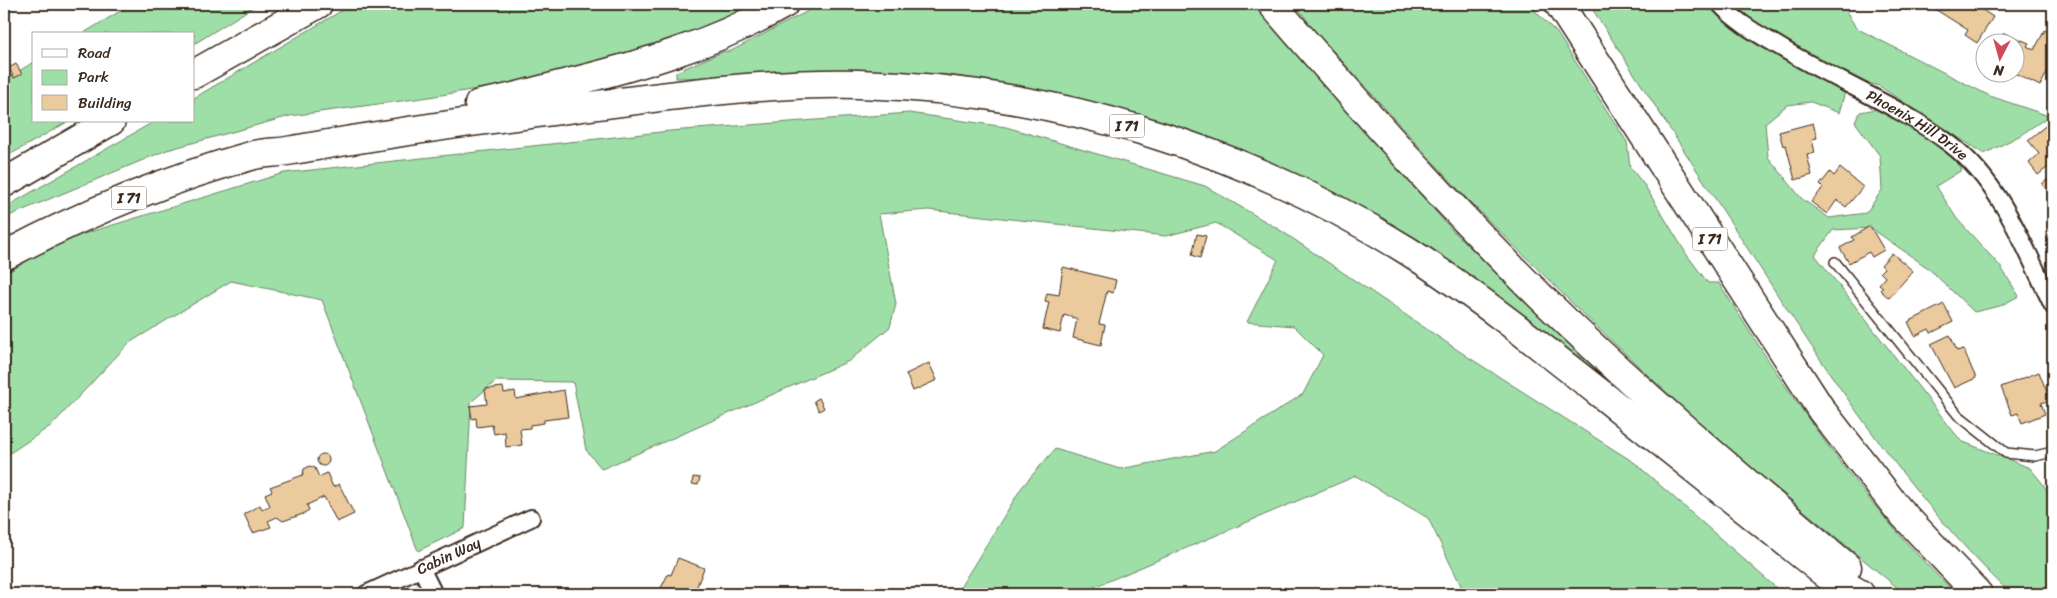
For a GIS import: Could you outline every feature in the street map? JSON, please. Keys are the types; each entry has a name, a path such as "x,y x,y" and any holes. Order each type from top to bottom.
{"highway":[{"path":"195,66 284,4"},
{"path":"195,73 318,4"},
{"path":"260,153 282,138 337,127 488,103 626,69 707,42 758,19 784,4"},
{"path":"1272,4 1338,81 1464,218 1543,298 1715,457 1853,572 1871,594"},
{"name":"I 71","path":"1559,4 1822,410 1898,509 1978,594"},
{"name":"I 71","path":"4,256 118,202 260,153 287,152 349,139 428,127 723,90 782,86 858,84 934,89 1006,99 1101,119 1176,141 1279,182 1348,217 1407,251 1463,289 1566,366 1827,575 1860,594"},
{"path":"4,183 109,122"}],"street":[{"name":"Phoenix Hill Drive","path":"1720,4 1745,27 1921,125 1951,144 1974,167 2011,220 2053,306"},
{"name":"Cabin Way","path":"366,594 531,518"},
{"path":"421,568 434,594"}],"lane":[{"path":"1835,262 1958,415 2006,453 2035,456 2053,452"}],"green space":[{"path":"132,4 258,4 195,43 195,32 85,32"},
{"path":"353,4 762,4 677,43 537,79 423,98 290,116 167,150 4,218 4,208 153,122 195,122 195,97"},
{"path":"817,4 1253,4 1451,229 1625,396 1249,156 1192,132 1127,113 810,73 785,71 779,76 676,78 676,72 722,52 731,51 808,11"},
{"path":"1295,4 1531,4 1536,12 1557,33 1627,142 1630,167 1645,186 1687,255 1708,283 1719,283 1772,366 1858,485 1889,523 1956,594 1905,594 1706,430 1577,308 1466,198 1314,30"},
{"path":"1589,4 1842,4 1856,28 1990,96 2049,116 2019,136 1984,154 1879,86 1849,78 1839,113 1811,102 1787,105 1765,123 1768,157 1802,199 1829,218 1866,213 1882,190 1880,156 1855,122 1860,112 1877,109 1952,153 1962,170 1936,186 1957,219 2000,266 2019,296 2000,306 1974,312 1928,268 1871,228 1833,230 1815,255 1961,441 2030,468 2043,484 2053,501 2053,594 2011,594 1974,557 1906,477 1813,348"},
{"path":"32,63 32,122 67,122 4,158 4,80"},
{"path":"909,113 1006,127 1205,186 1280,230 1468,357 1635,463 1783,594 1465,594 1428,518 1356,476 1078,594 956,594 1022,487 1055,449 1120,469 1215,451 1303,394 1323,355 1294,326 1247,322 1278,260 1216,223 1166,236 928,210 879,214 896,304 890,327 849,361 602,469 586,450 573,382 496,381 471,402 465,528 418,551 322,300 231,281 129,343 52,425 4,457 4,275 57,242 284,173 670,131"}],"building":[{"path":"1931,4 1985,4 1981,9 1993,17 1984,32 1974,32 1974,41 1965,35 1968,30 1930,6"},
{"path":"2045,30 2053,34 2053,61 2040,86 2024,78 2024,41 2029,43 2027,46 2034,50"},
{"path":"16,64 22,74 14,78 9,68"},
{"path":"1813,123 1817,138 1812,139 1815,153 1807,155 1812,175 1795,180 1786,145 1783,146 1779,132"},
{"path":"2049,123 2053,128 2053,163 2038,175 2029,163 2039,154 2028,140"},
{"path":"1840,168 1863,187 1846,207 1837,200 1827,214 1811,202 1823,188 1820,185 1830,172 1834,176"},
{"path":"2053,175 2053,197 2042,184"},
{"path":"1870,226 1884,250 1872,257 1869,252 1849,263 1840,248 1854,240 1852,237"},
{"path":"1197,234 1206,236 1200,258 1192,255"},
{"path":"1892,253 1913,271 1889,298 1880,290 1883,287 1879,284 1885,277 1880,272 1884,268 1881,265"},
{"path":"1063,267 1116,280 1113,293 1107,291 1099,324 1105,325 1101,345 1073,338 1077,319 1075,318 1064,315 1060,333 1043,329 1049,302 1045,301 1047,293 1059,295"},
{"path":"1944,304 1953,322 1931,333 1929,329 1915,336 1908,322"},
{"path":"1950,335 1957,351 1963,349 1976,378 1954,388 1931,344"},
{"path":"929,363 937,380 913,391 906,374"},
{"path":"2039,372 2050,400 2041,403 2045,414 2022,423 2018,413 2012,415 2001,387"},
{"path":"503,387 504,393 515,391 516,399 564,390 568,417 544,420 544,423 520,429 522,445 506,447 505,432 494,434 492,425 477,427 476,418 472,419 470,406 487,404 485,389"},
{"path":"819,398 824,408 819,411 814,401"},
{"path":"321,454 325,454 329,460 325,466 321,466 317,462 317,458"},
{"path":"310,466 315,468 319,477 327,473 333,487 339,484 354,514 337,522 324,497 307,505 309,510 303,514 283,521 277,517 268,521 271,527 253,533 244,514 260,505 262,509 270,506 265,494 272,491 270,487 303,475 304,469"},
{"path":"693,477 700,478 698,485 692,484"},
{"path":"678,558 704,568 694,594 658,594 668,574 671,575"}]}
